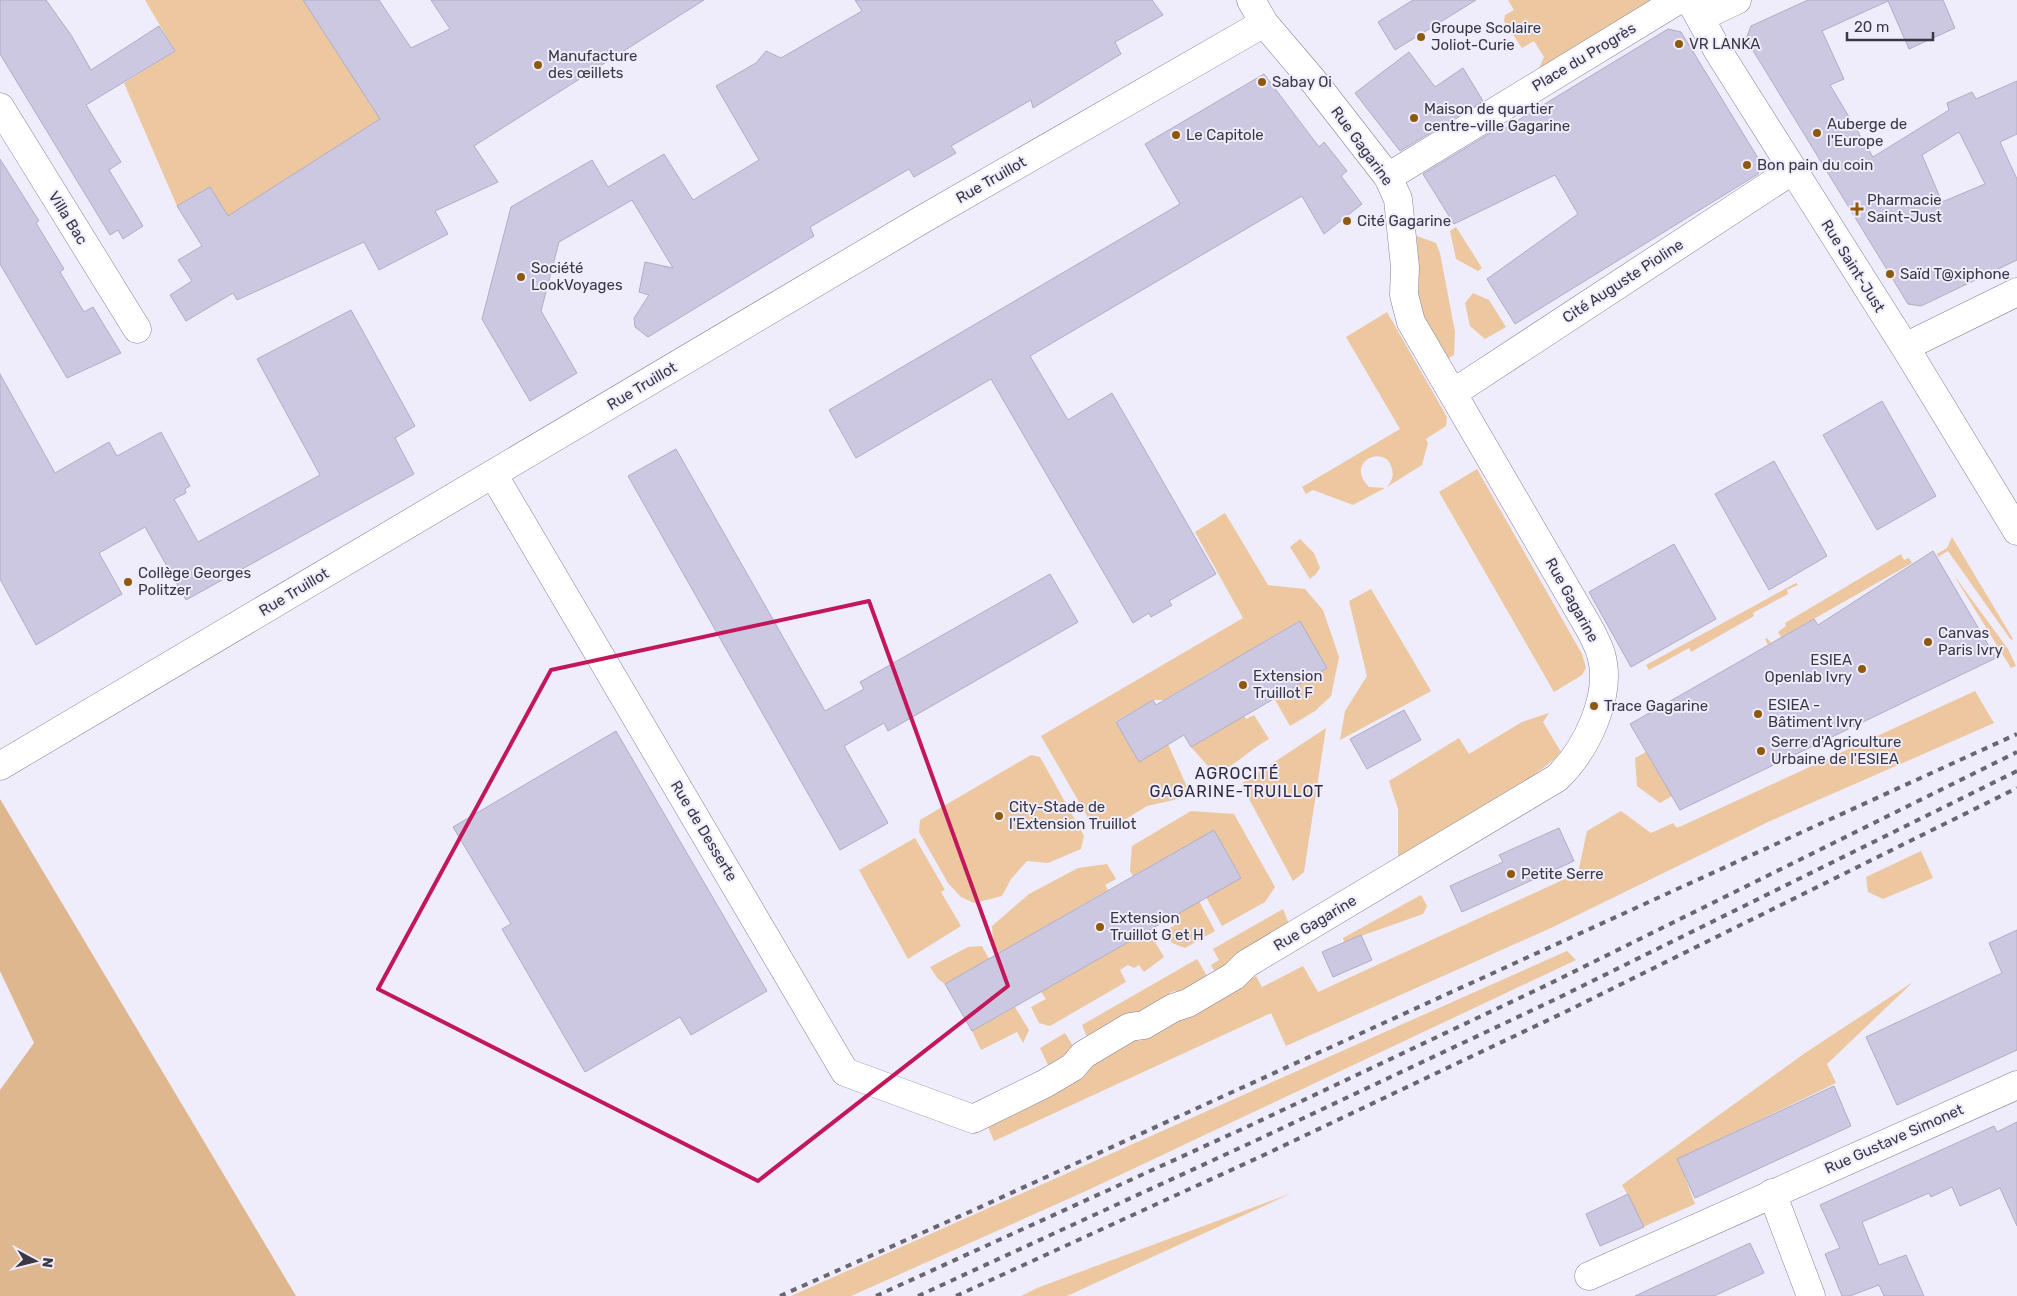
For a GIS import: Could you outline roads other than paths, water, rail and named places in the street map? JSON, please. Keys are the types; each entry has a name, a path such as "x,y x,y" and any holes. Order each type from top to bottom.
{"street":[{"name":"Place du Progrès","path":"1388,177 1678,0"},
{"path":"1695,8 1737,0"},
{"name":"Rue Saint-Just","path":"1695,8 1718,51 1905,347 2017,531"},
{"name":"Rue Gagarine","path":"973,1119 1046,1084 1073,1067 1083,1055 1130,1027 1144,1025 1234,976 1246,964 1557,778 1572,764 1584,746 1601,696 1603,675 1601,654 1588,626 1411,322 1404,295 1404,248 1398,200 1388,177 1258,11"},
{"name":"Rue Truillot","path":"0,766 932,214 1258,11"},
{"name":"Villa Bac","path":"0,107 136,328"},
{"name":"Cité Auguste Pioline","path":"1453,393 1793,170"},
{"path":"1905,347 2017,292"},
{"name":"Rue de Desserte","path":"493,474 845,1072 973,1119"},
{"name":"Rue Gustave Simonet","path":"1590,1276 2017,1085"},
{"path":"1772,1193 1811,1296"}],"railway":[{"path":"780,1296 976,1209 2017,734"},
{"path":"876,1296 1251,1125 1547,985 2017,752"},
{"path":"918,1296 1257,1140 1556,999 2017,771"},
{"path":"956,1296 1266,1154 1563,1013 2017,788"}],"place":[{"name":"Groupe Scolaire Joliot-Curie","path":"1421,37"},
{"name":"VR LANKA","path":"1679,44"},
{"name":"Manufacture des œillets","path":"538,65"},
{"name":"Sabay Oi","path":"1262,82"},
{"name":"Maison de quartier centre-ville Gagarine","path":"1414,118"},
{"name":"Auberge de l'Europe","path":"1817,133"},
{"name":"Le Capitole","path":"1176,135"},
{"name":"Bon pain du coin","path":"1747,165"},
{"name":"Pharmacie Saint-Just","path":"1857,209"},
{"name":"Cité Gagarine","path":"1347,221"},
{"name":"Saïd T@xiphone","path":"1890,274"},
{"name":"Société LookVoyages","path":"521,277"},
{"name":"Collège Georges Politzer","path":"128,582"},
{"name":"Canvas Paris Ivry","path":"1928,642"},
{"name":"ESIEA Openlab Ivry","path":"1862,669"},
{"name":"Extension Truillot F","path":"1243,685"},
{"name":"Trace Gagarine","path":"1594,706"},
{"name":"ESIEA - Bâtiment Ivry","path":"1758,714"},
{"name":"Serre d'Agriculture Urbaine de l'ESIEA","path":"1761,751"},
{"name":"City-Stade de l'Extension Truillot","path":"999,816"},
{"name":"Petite Serre","path":"1511,874"},
{"name":"Extension Truillot G et H","path":"1100,927"}],"district":[{"name":"AGROCITÉ GAGARINE-TRUILLOT","path":"1237,782"}]}
